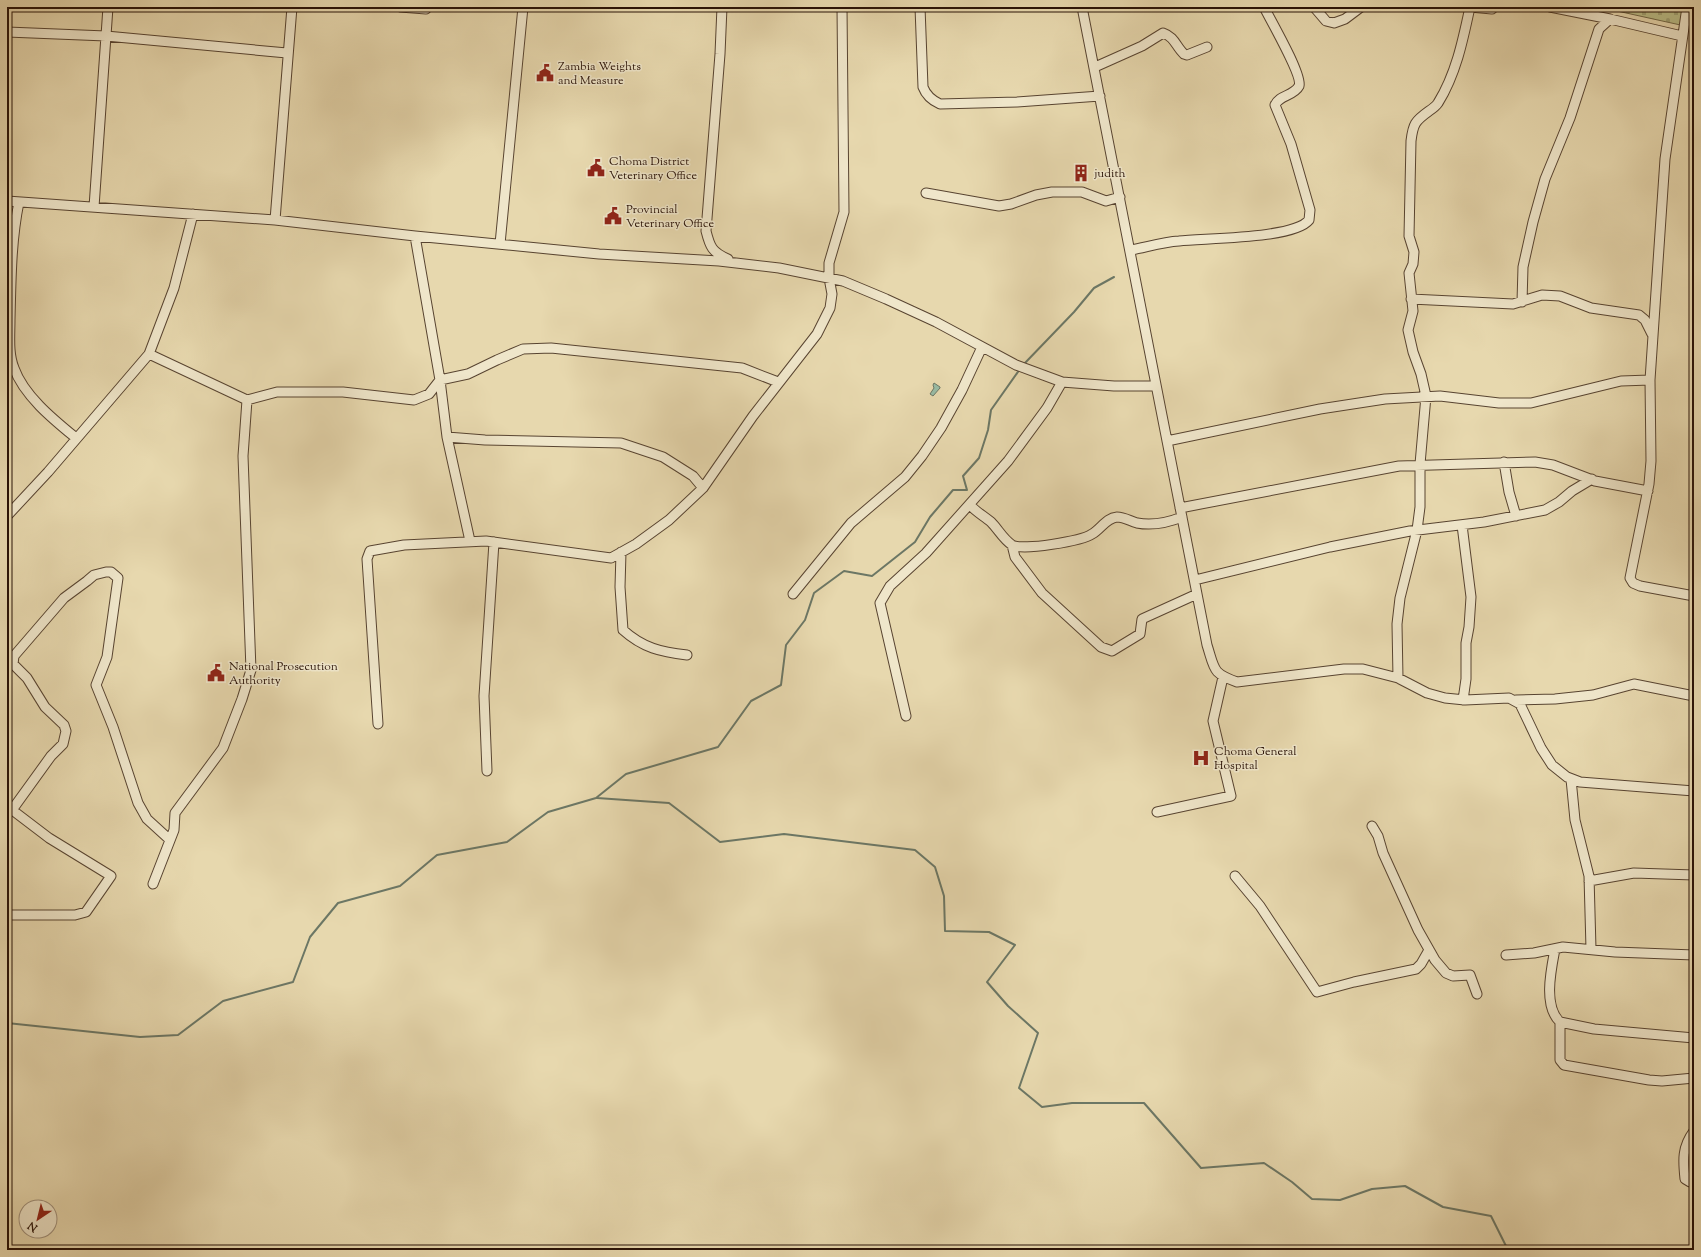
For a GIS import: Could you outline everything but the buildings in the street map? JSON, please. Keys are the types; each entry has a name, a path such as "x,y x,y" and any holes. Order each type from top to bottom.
{"street":[{"path":"94,207 108,7"},
{"path":"275,220 287,54 292,7"},
{"path":"400,7 426,9 426,7"},
{"path":"500,244 523,7"},
{"path":"722,7 720,54 706,231 710,247 718,255 733,262"},
{"path":"378,724 367,559 370,551 404,545 470,541 494,542 611,558 636,544 669,520 703,488 752,416 817,334 830,308 832,294 829,278 830,263 844,212 842,7"},
{"path":"920,7 923,87 926,94 934,102 940,104 985,103 1100,96"},
{"path":"1082,7 1131,250 1207,645 1215,671 1223,677 1238,682 1344,669 1363,669 1398,678 1427,693 1446,698 1463,700 1498,698 1516,700 1560,699 1593,695 1634,684 1694,696"},
{"path":"1131,250 1180,240 1204,240 1268,234 1300,228 1309,220 1310,210 1291,144 1274,105 1278,100 1293,93 1298,88 1299,80 1285,45 1264,7"},
{"path":"1314,7 1326,21 1334,23 1345,19 1361,7"},
{"path":"1398,678 1397,624 1400,598 1417,530 1421,493 1420,464 1426,396 1408,330 1412,311 1409,273 1413,264 1414,252 1409,236 1413,127 1418,119 1437,105 1451,77 1462,43 1470,7 1494,7"},
{"path":"1550,7 1682,36"},
{"path":"1687,7 1665,159 1650,380 1651,461 1648,491 1630,578 1633,583 1640,586 1694,596"},
{"path":"1522,302 1523,267 1533,222 1545,179 1570,118 1599,29 1610,19"},
{"path":"7,32 106,36 287,54"},
{"path":"1095,67 1136,49 1163,33 1174,39 1184,54 1187,55 1207,47"},
{"path":"926,193 999,206 1052,192 1082,192 1106,201 1120,197"},
{"path":"7,201 275,220 415,236 599,254 733,262 779,268 843,281 936,322 1016,365 1062,382 1114,386 1156,386"},
{"path":"19,202 14,227 10,290 10,351 14,368 20,380 33,398 55,421 76,438"},
{"path":"7,516 48,472 149,354 174,288 193,214"},
{"path":"415,236 440,380 447,437 470,541"},
{"path":"1411,299 1513,304 1542,295 1560,296 1591,308 1635,314 1644,318 1653,335"},
{"path":"793,594 851,523 905,477 918,462 941,428 962,390 982,347"},
{"path":"149,354 247,400 277,392 343,392 414,400 429,394 440,380 468,374 522,349 551,348 742,368 778,382"},
{"path":"1167,441 1363,402 1419,398 1426,396 1456,397 1505,403 1531,403 1621,381 1650,380"},
{"path":"906,716 880,603 890,586 926,553 1012,456 1047,408 1062,382"},
{"path":"153,884 174,830 175,813 223,748 242,699 251,670 243,456 247,400"},
{"path":"447,437 485,440 621,443 663,457 693,476 703,488"},
{"path":"970,505 992,523 1004,538 1012,545 1028,547 1082,538 1092,534 1108,520 1117,517 1137,523 1168,523 1181,512 1376,470 1420,464 1504,462 1542,463 1562,468 1592,479 1648,491"},
{"path":"1504,462 1509,492 1516,516"},
{"path":"1195,580 1330,547 1417,530 1462,525 1545,510 1592,479"},
{"path":"1462,525 1471,597 1469,627 1466,643 1466,679 1463,700"},
{"path":"488,771 484,696 494,542"},
{"path":"1012,545 1015,558 1042,593 1101,646 1112,651 1140,634 1142,619 1197,594"},
{"path":"621,552 620,587 623,630 635,641 664,652 687,655"},
{"path":"7,915 82,914 86,912 111,876 49,838 10,808 51,756 63,744 66,731 64,725 45,707 27,678 13,664 14,656 64,598 94,575 101,572 111,572 118,578 106,657 96,684 113,727 138,803 147,819 170,840"},
{"path":"1157,812 1231,796 1213,721 1223,677"},
{"path":"1516,700 1523,709 1541,748 1552,765 1571,779 1580,782 1694,791"},
{"path":"1571,779 1575,820 1588,868 1591,949"},
{"path":"1372,826 1378,836 1383,853 1418,930 1435,960 1446,973 1453,976 1470,975 1477,994"},
{"path":"1589,881 1634,873 1694,875"},
{"path":"1235,876 1260,906 1317,992 1354,982 1416,969 1421,964 1429,950"},
{"path":"1506,955 1534,953 1563,947 1615,952 1694,955"},
{"path":"1555,949 1549,981 1549,995 1557,1019 1560,1022 1560,1060 1564,1065 1649,1080 1662,1081 1694,1078"},
{"path":"1560,1022 1594,1029 1694,1038"},
{"path":"1694,1131 1685,1144 1684,1158 1685,1179 1688,1182 1694,1182"}],"green space":[{"path":"1599,7 1694,7 1694,28"}],"water":[{"path":"934,383 940,388 933,396 930,394 934,388"}],"waterway":[{"path":"1024,364 1074,312 1094,288 1114,277"},
{"path":"7,1023 140,1037 178,1035 223,1001 293,982 310,937 338,903 400,886 437,855 507,842 548,812 596,798 626,774 718,747 751,701 781,685 786,645 805,620 814,593 844,571 872,576 915,542 930,517 953,490 967,490 963,476 979,458 988,430 991,410 1020,369"},
{"path":"597,798 669,803 720,842 784,834 915,850 935,867 944,896 945,931 989,932 1015,945 987,982 1008,1006 1038,1033 1019,1088 1042,1107 1072,1103 1144,1103 1201,1168 1264,1163 1292,1182 1312,1199 1340,1200 1372,1189 1405,1186 1443,1207 1491,1216 1508,1250"}],"place":[{"name":"Zambia Weights and Measure","path":"545,73"},
{"name":"Choma District Veterinary Office","path":"596,168"},
{"name":"judith","path":"1081,173"},
{"name":"Provincial Veterinary Office","path":"613,216"},
{"name":"National Prosecution Authority","path":"216,673"},
{"name":"Choma General Hospital","path":"1201,758"}]}
